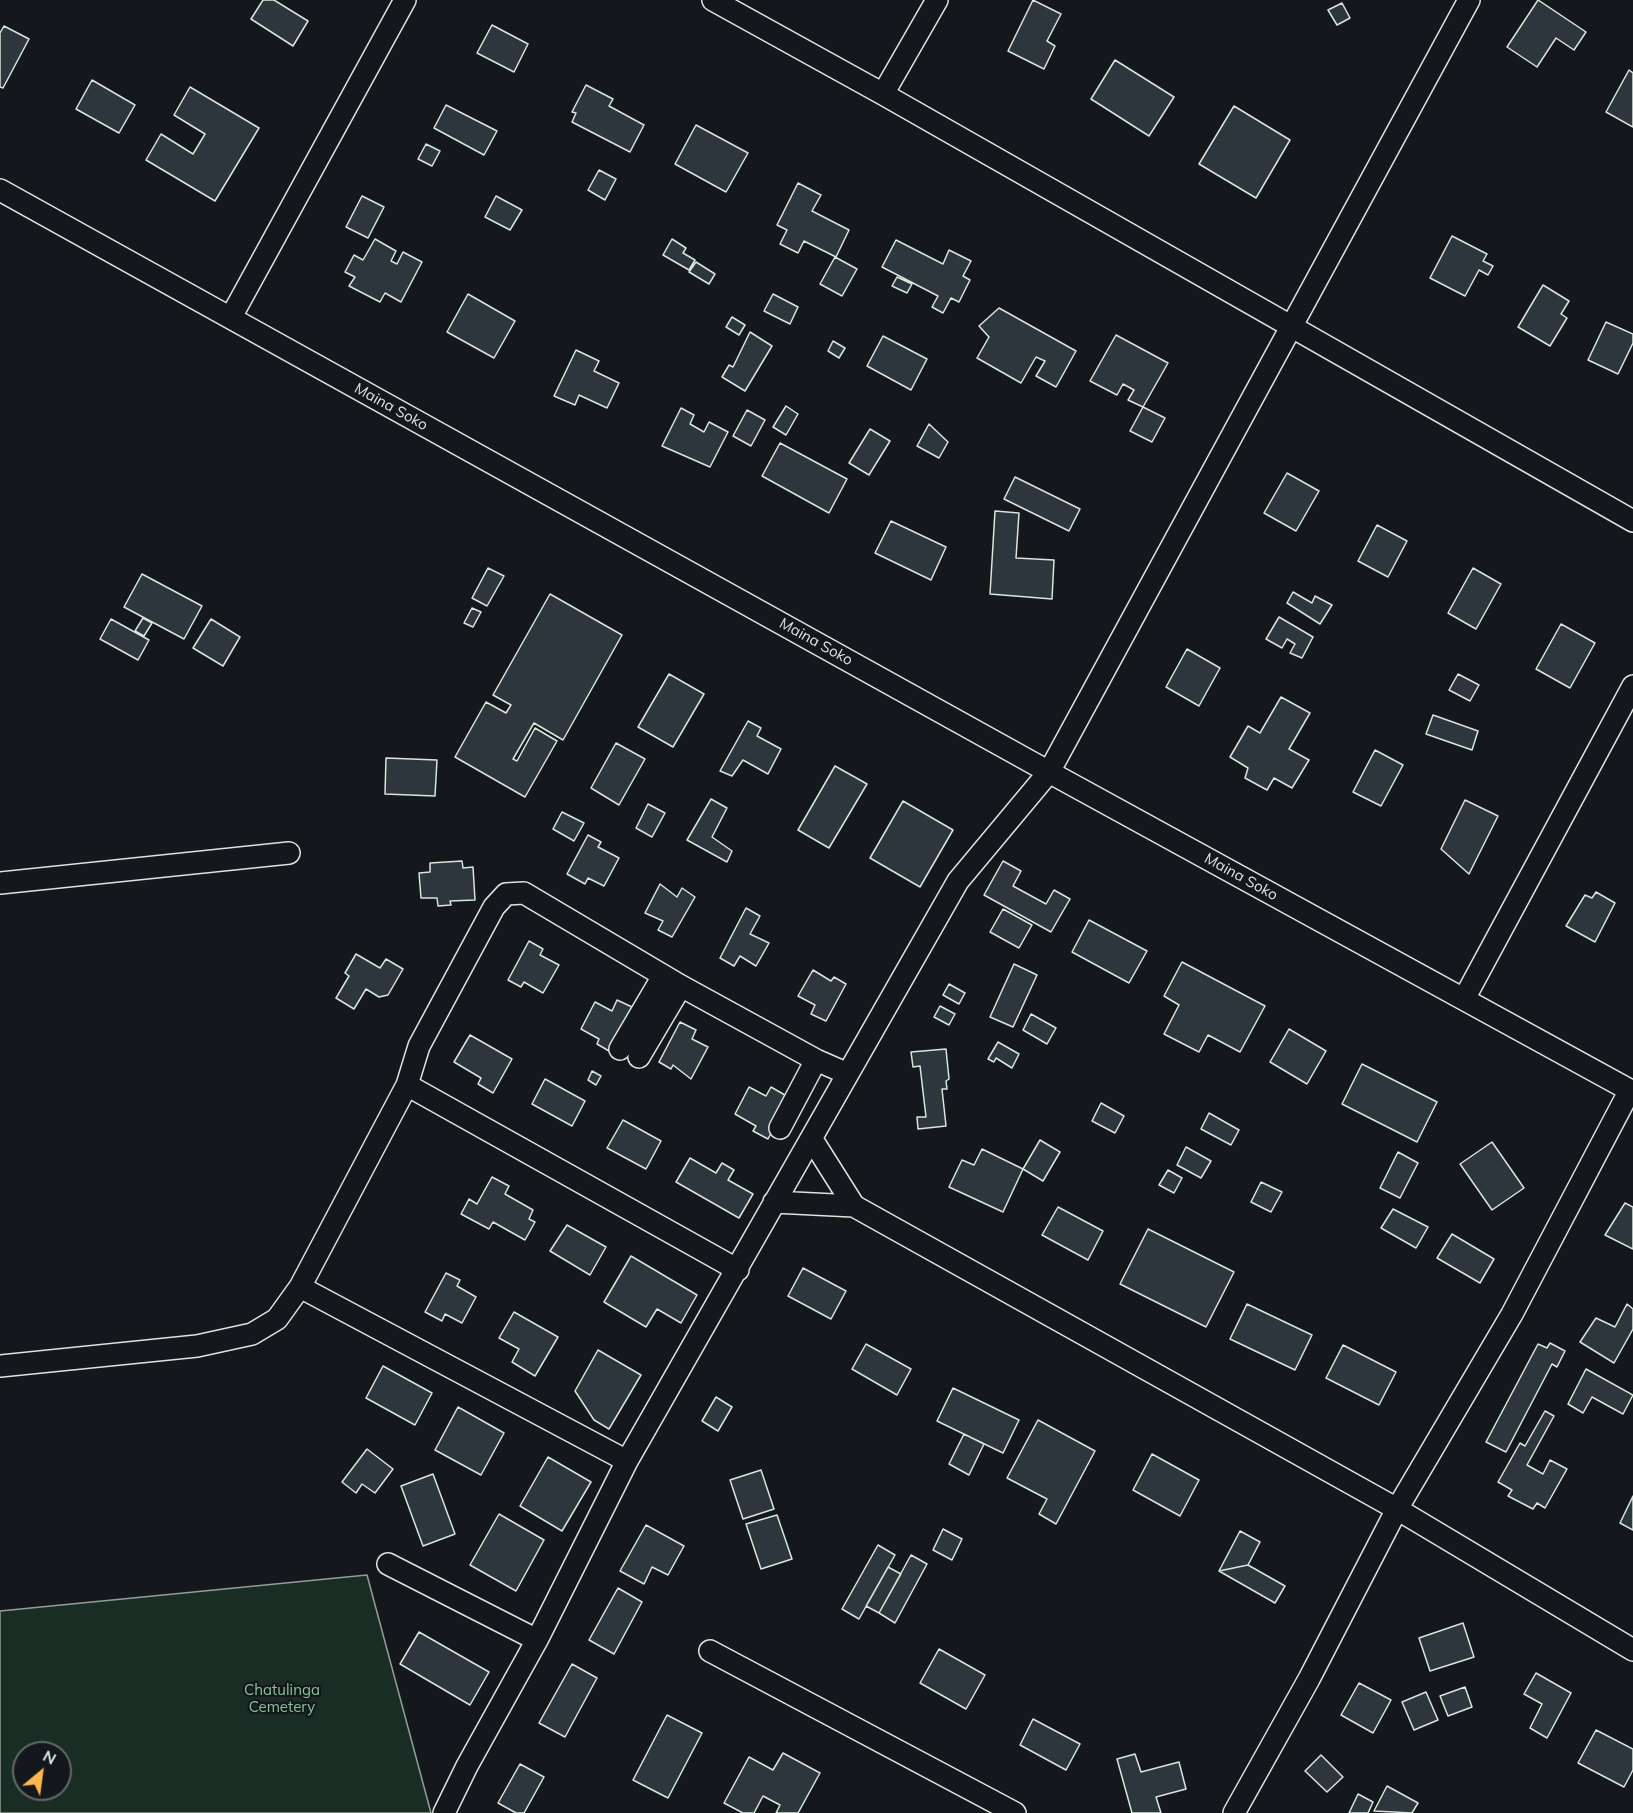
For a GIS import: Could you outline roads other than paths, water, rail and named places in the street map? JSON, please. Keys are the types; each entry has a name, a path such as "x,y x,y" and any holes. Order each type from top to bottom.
{"street":[{"path":"231,317 405,0"},
{"path":"713,0 883,94 1633,521"},
{"path":"883,94 937,0"},
{"path":"444,1813 467,1766 537,1640 627,1461 738,1270 774,1202 813,1141 848,1074 958,881 1048,771 1469,0"},
{"name":"Maina Soko","path":"0,190 1048,771 1632,1091"},
{"path":"1464,999 1633,686"},
{"path":"0,883 290,853"},
{"path":"0,1366 197,1346 252,1334 277,1318 300,1287 407,1085 419,1046 438,1009 494,907 506,894 524,893 672,981 816,1060 848,1074"},
{"path":"620,1049 672,981"},
{"path":"639,1058 672,981"},
{"path":"780,1128 816,1060"},
{"path":"407,1085 738,1270"},
{"path":"1234,1813 1310,1679 1397,1509 1512,1314 1632,1091"},
{"path":"813,1141 854,1206"},
{"path":"774,1202 854,1206 1397,1509 1633,1650"},
{"path":"300,1287 627,1461"},
{"path":"388,1564 537,1640"},
{"path":"710,1651 1016,1813"}],"park label":[{"name":"Chatulinga Cemetery","path":"282,1698"}]}
